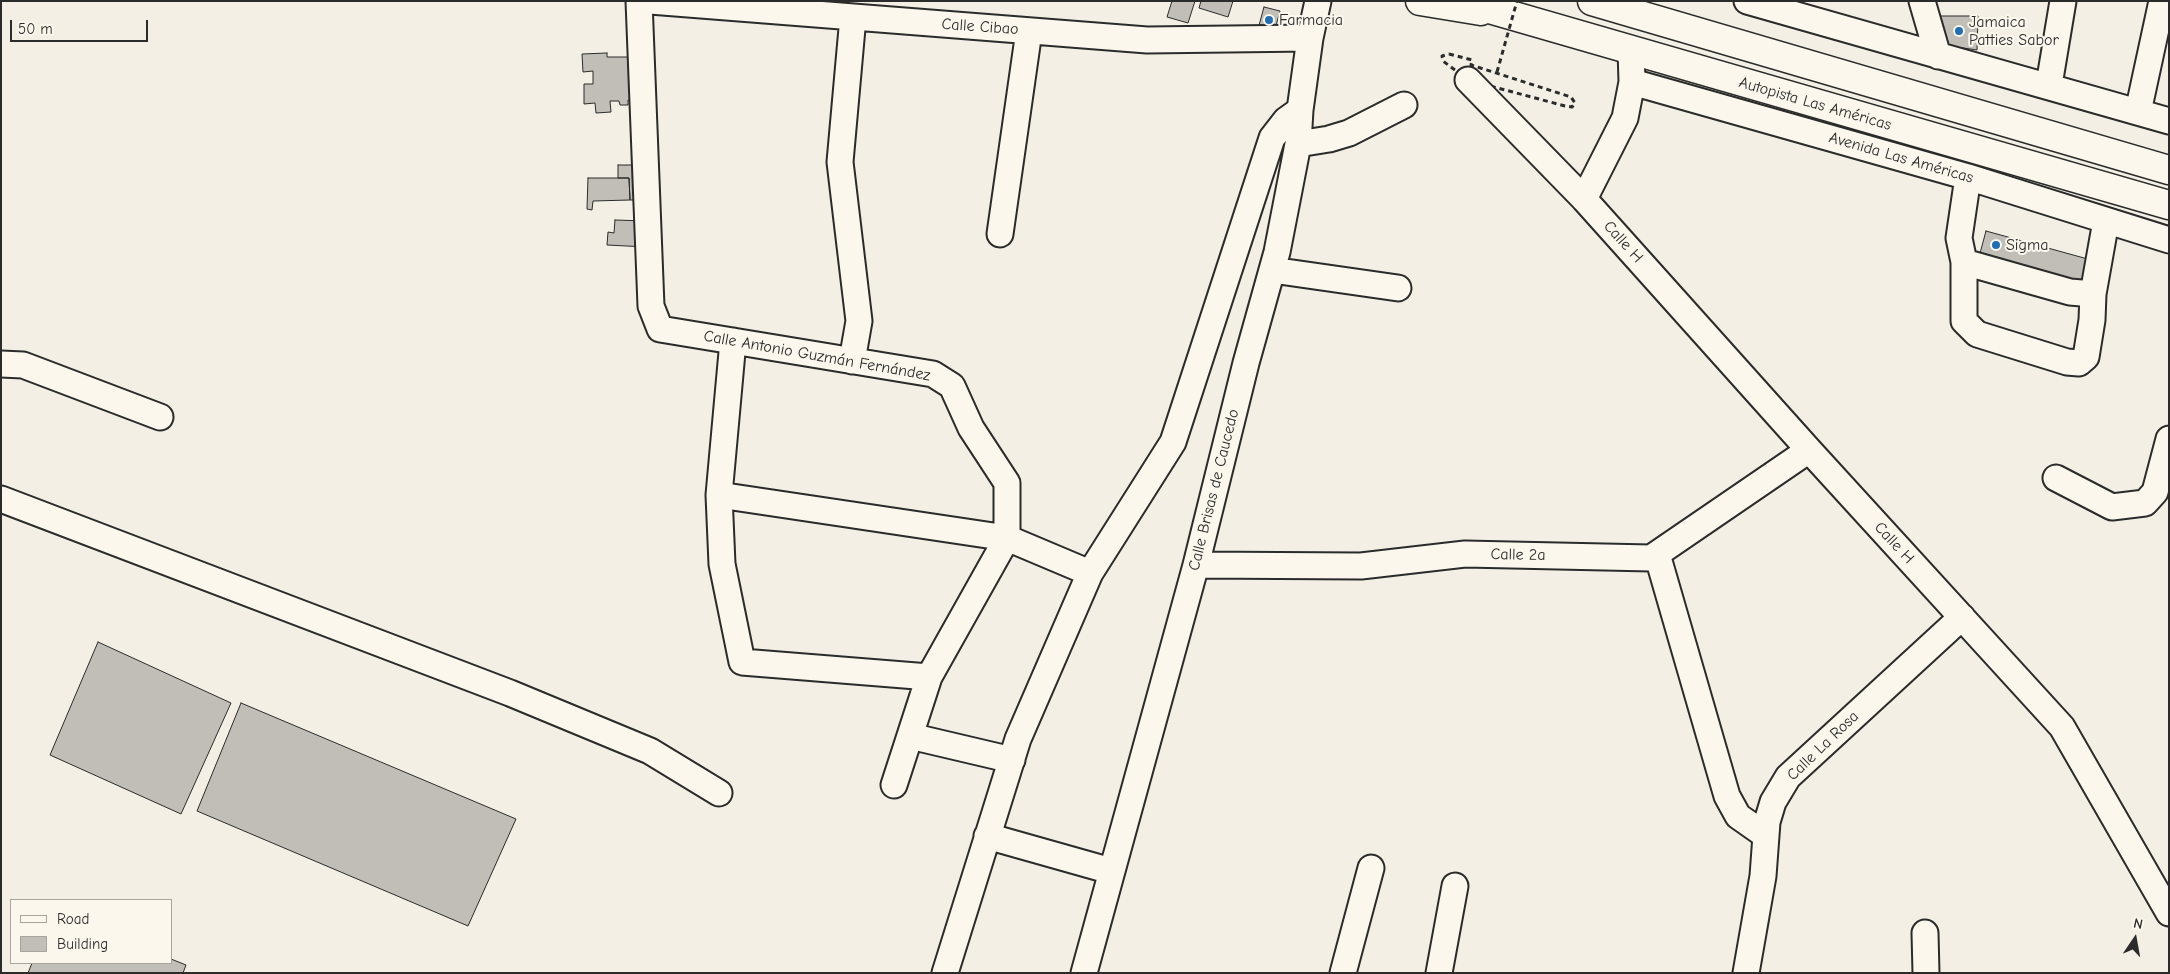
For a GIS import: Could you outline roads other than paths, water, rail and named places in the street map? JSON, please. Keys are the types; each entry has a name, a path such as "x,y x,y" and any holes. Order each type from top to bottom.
{"highway":[{"path":"1420,1 1516,9"},
{"name":"Autopista Las Américas","path":"1462,1 1516,9 1631,50 2169,205"},
{"path":"1592,1 2169,170"}],"street":[{"name":"Calle Antonio Guzmán Fernández","path":"639,1 651,306 660,329 933,374 952,386 971,428 1008,483 1007,538 928,677 894,785"},
{"name":"Calle Cibao","path":"650,1 1147,40 1310,38"},
{"name":"Calle Brisas de Caucedo","path":"1084,973 1196,565 1244,372 1272,270 1298,144 1300,110 1310,38 1318,1"},
{"path":"1747,1 1938,56 2048,85 2169,121"},
{"path":"1922,1 1938,56"},
{"path":"2048,85 2063,1"},
{"path":"2138,112 2162,1"},
{"path":"852,361 859,321 840,162 853,17"},
{"path":"1000,234 1029,31"},
{"path":"1584,199 1625,118 1632,82 1631,50"},
{"name":"Calle H","path":"1468,80 1584,199 1809,450 2062,727 2169,912"},
{"name":"Avenida Las Américas","path":"1632,82 1968,177 2169,240"},
{"path":"1298,144 1329,139 1349,133 1404,105"},
{"path":"945,973 1018,739 1090,573 1173,442 1272,138 1286,120 1300,110"},
{"path":"1968,177 1960,238 1964,262 1964,321 1977,334 2066,362 2079,363 2086,357 2092,320 2093,294 2106,221"},
{"path":"1964,262 2070,292 2093,294"},
{"path":"1272,270 1398,288"},
{"path":"733,341 720,495 722,564 742,662 928,677"},
{"path":"1,364 24,365 160,417"},
{"path":"2056,478 2112,506 2145,503 2155,492 2169,439"},
{"name":"Calle 2a","path":"1196,565 1361,566 1465,554 1624,559 1650,558 1809,450"},
{"path":"720,495 844,510 1007,538 1090,573"},
{"path":"1,499 510,692 650,751 720,793"},
{"path":"1657,554 1727,796 1738,816 1765,835"},
{"name":"Calle La Rosa","path":"1746,973 1763,876 1765,835 1773,802 1788,777 1962,616"},
{"path":"910,736 1012,760"},
{"path":"988,836 1111,871"},
{"path":"1342,973 1370,868"},
{"path":"1439,973 1455,886"},
{"path":"1925,933 1926,973"}],"place":[{"name":"Farmacia","path":"1269,20"},
{"name":"Jamaica Patties Sabor","path":"1959,31"},
{"name":"Sigma","path":"1996,245"}]}
